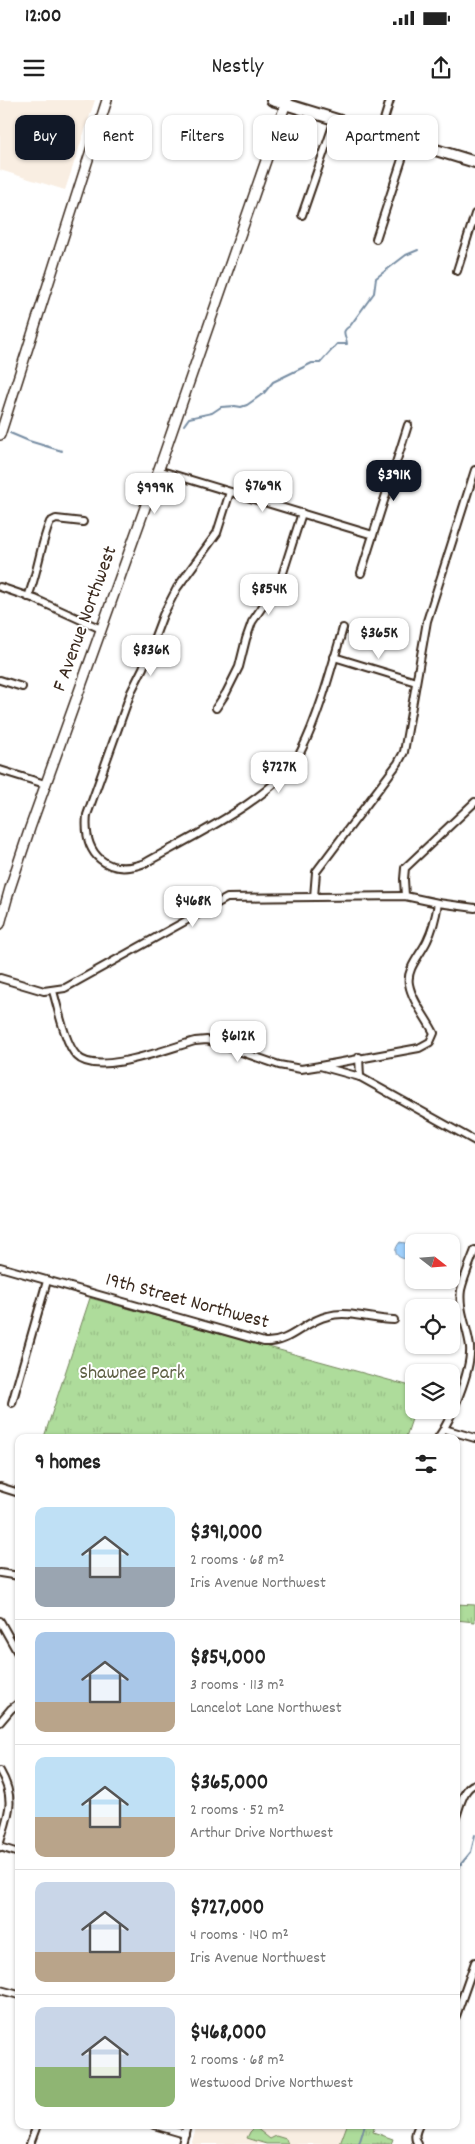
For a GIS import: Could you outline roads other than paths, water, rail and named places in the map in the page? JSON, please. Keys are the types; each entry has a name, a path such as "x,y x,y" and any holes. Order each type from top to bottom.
{"main road":[{"path":"0,435 106,100"},
{"path":"272,100 287,102 327,117"},
{"name":"F Avenue Northwest","path":"0,924 45,784 287,102"},
{"path":"438,150 475,162"}],"street":[{"path":"385,115 390,100"},
{"path":"302,215 327,143"},
{"path":"376,239 402,160"},
{"path":"457,271 475,214"},
{"path":"361,573 408,425"},
{"path":"158,470 373,535"},
{"path":"314,897 316,872 398,763 404,752 427,621 472,491 475,470"},
{"path":"230,492 217,533 177,588 163,615 143,668 131,692 87,815 85,830 88,844 95,855 106,864 119,868 132,868 146,863 255,799 272,786 287,771 301,752 344,628"},
{"path":"216,708 239,667 252,622 281,579 302,513"},
{"path":"28,597 37,571 43,538 50,522 56,519 83,522"},
{"path":"0,587 28,597 101,629"},
{"path":"334,657 416,682"},
{"path":"0,680 22,687"},
{"path":"0,770 45,784"},
{"path":"405,896 405,868 475,802"},
{"path":"0,978 44,991 66,988 227,898 405,896 475,908"},
{"path":"53,991 69,1042 77,1056 90,1064 101,1065 119,1062 195,1040 207,1040 279,1065 301,1069 427,1046 434,1033 411,992 408,981 410,972 427,942 434,924 438,903"},
{"path":"359,1058 360,1077"},
{"path":"320,1066 360,1077 475,1141"},
{"path":"441,1434 452,1412 470,1361 470,1348 461,1302 461,1291 475,1250"},
{"name":"19th Street Northwest","path":"0,1267 264,1342 279,1342 327,1316 353,1315 378,1320 394,1320"},
{"path":"12,1403 47,1281"},
{"path":"444,1430 460,1434"},
{"path":"460,1434 475,1438"},
{"path":"0,1487 15,1491"},
{"path":"0,1573 15,1575"},
{"path":"0,1621 15,1648"},
{"path":"0,1722 15,1706"},
{"path":"0,1771 11,1795 11,1807 0,1842"},
{"path":"460,1807 466,1791 475,1784"},
{"path":"0,1847 15,1852"},
{"path":"460,2005 475,1962"},
{"path":"0,1990 15,1994"},
{"path":"30,2144 35,2129"},
{"path":"167,2129 184,2134"},
{"path":"182,2144 186,2129"},
{"path":"417,2129 415,2141 418,2144"}],"water":[{"path":"400,1242 405,1243 405,1259 396,1253"}],"waterway":[{"path":"184,425 189,418 212,413 221,407 241,407 247,405 264,393 273,382 312,363 320,363 337,344 347,344 344,332 374,293 376,278 406,255 418,250"},
{"path":"10,433 62,451"},
{"path":"460,1865 471,1852 475,1835"},
{"path":"359,2144 364,2129"}],"park label":[{"name":"Shawnee Park","path":"132,1374"}]}
